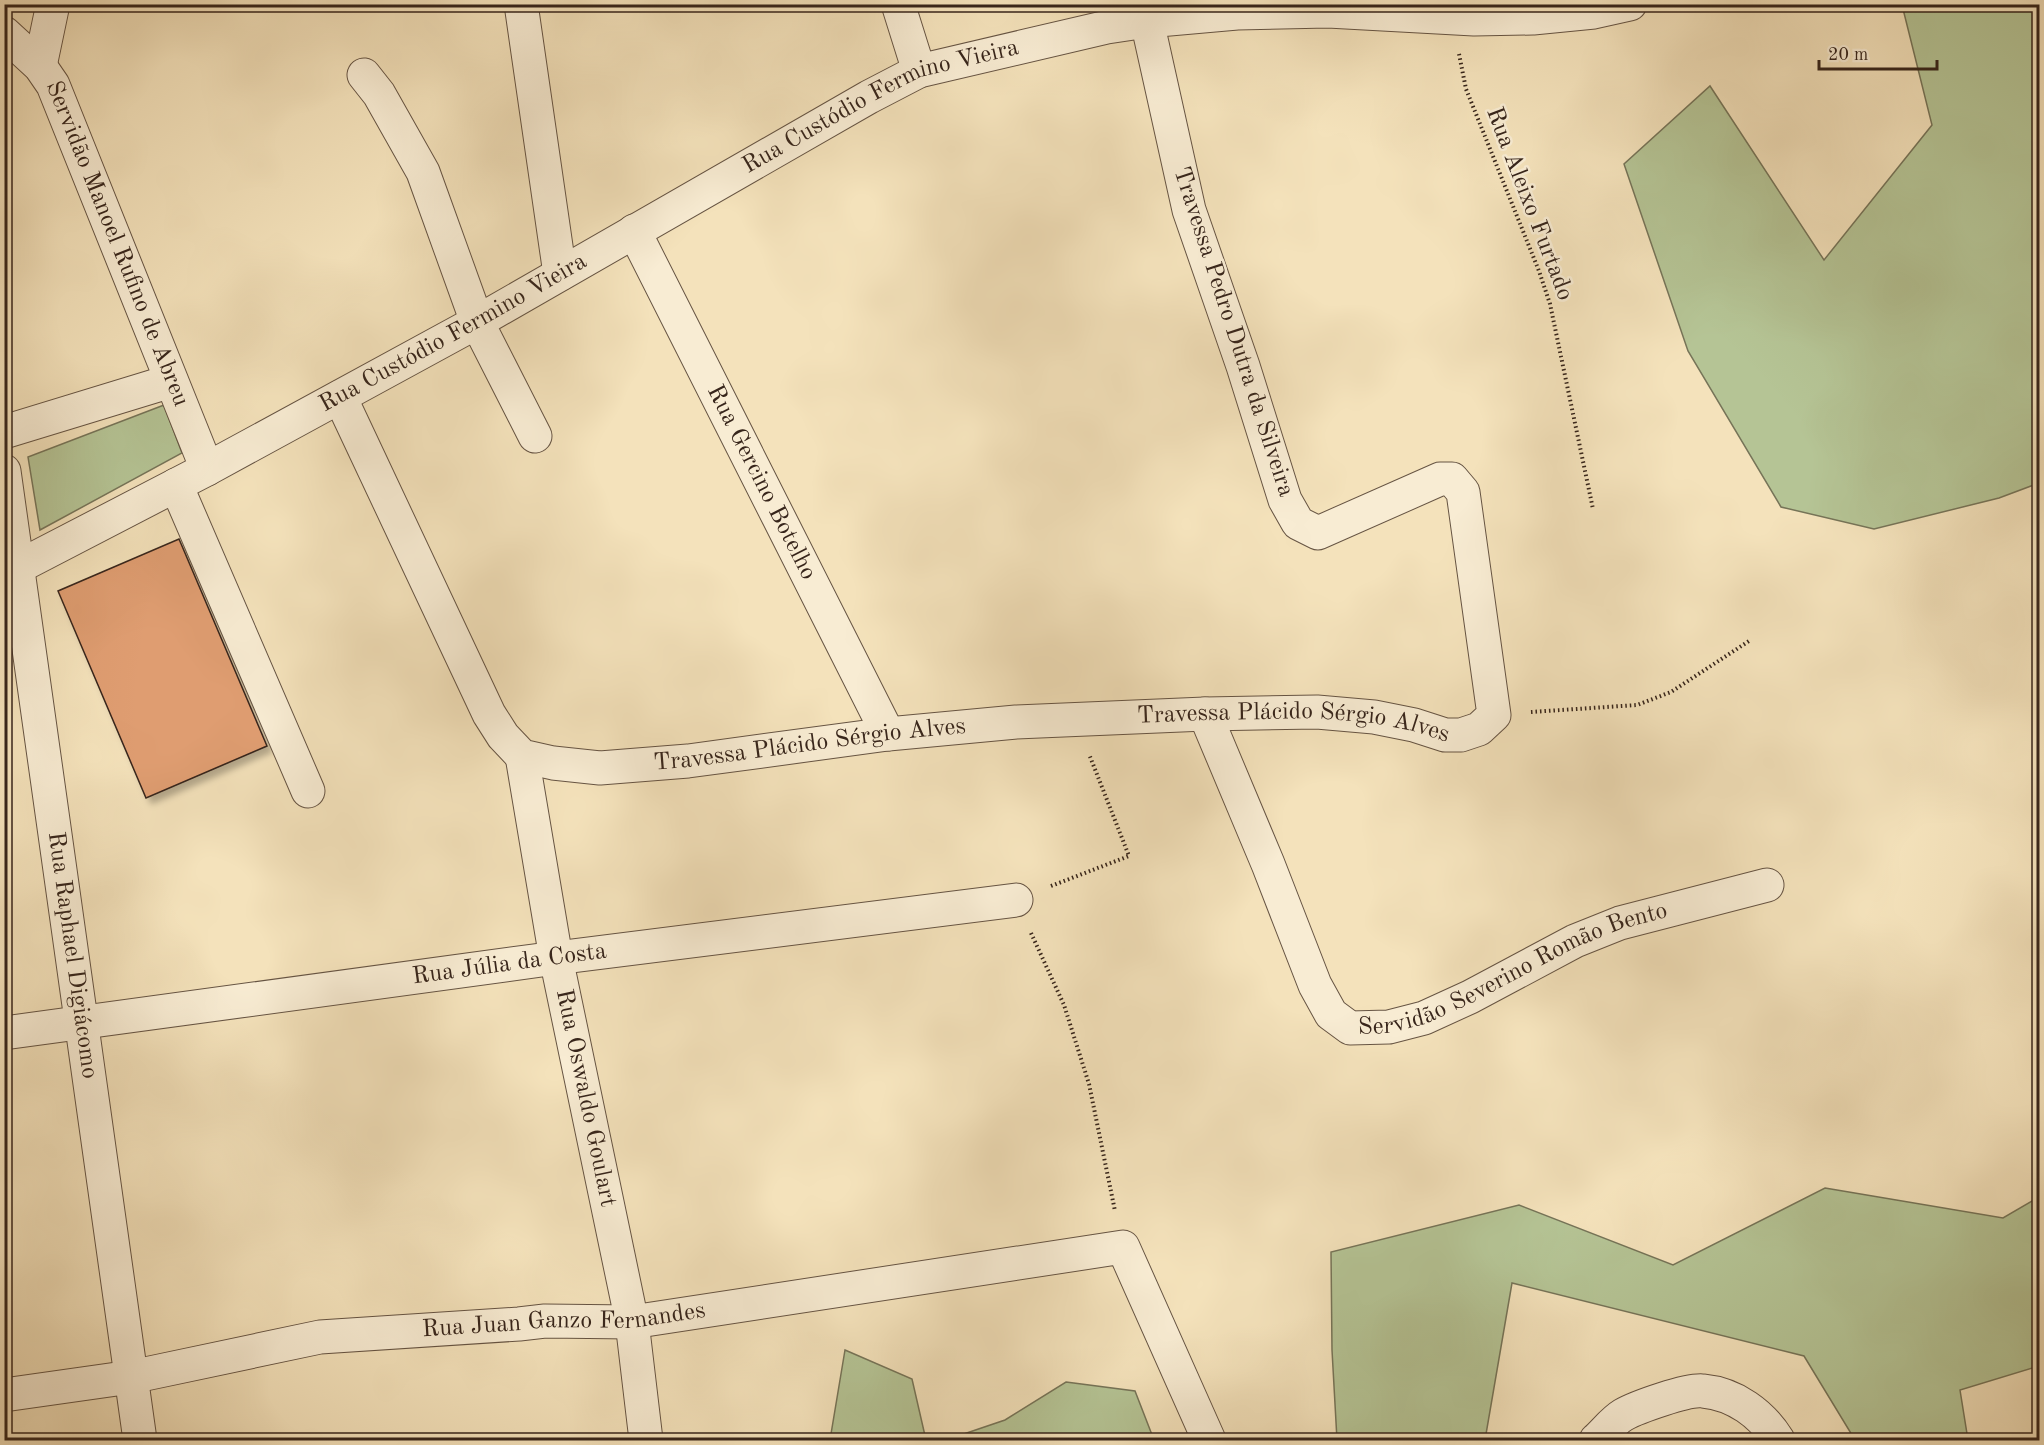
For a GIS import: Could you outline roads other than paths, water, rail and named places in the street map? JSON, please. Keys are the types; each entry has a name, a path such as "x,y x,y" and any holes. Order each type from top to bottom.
{"street":[{"path":"40,66 53,4"},
{"path":"521,4 561,274"},
{"path":"898,4 919,71"},
{"name":"Rua Custódio Fermino Vieira","path":"18,567 207,469 477,322 869,97 919,71 1104,16 1147,21 1237,13 1328,11 1533,18 1594,12 1630,4"},
{"name":"Travessa Pedro Dutra da Silveira","path":"1147,21 1188,210 1243,366 1285,500 1298,523 1318,533 1428,483 1440,479 1452,479 1463,492 1494,715"},
{"name":"Servidão Manoel Rufino de Abreu","path":"4,33 40,66 61,101 207,469"},
{"path":"364,75 379,94 423,172 477,322 535,436"},
{"name":"Rua Gercino Botelho","path":"634,231 888,734"},
{"path":"4,432 171,381"},
{"path":"340,397 489,714 503,736 522,756"},
{"name":"Rua Raphael Digiácomo","path":"4,471 18,567 16,642 82,1022 140,1440"},
{"path":"176,485 308,791"},
{"name":"Travessa Plácido Sérgio Alves","path":"522,756 553,763 600,768 688,761 888,734 1016,722 1205,714 1317,712 1374,717 1414,725 1445,735 1461,735 1479,729 1494,715"},
{"name":"Servidão Severino Romão Bento","path":"1205,714 1268,864 1315,985 1331,1014 1350,1028 1389,1027 1424,1018 1470,997 1575,941 1620,924 1767,885"},
{"name":"Rua Oswaldo Goulart","path":"522,756 556,958 632,1322 646,1440"},
{"name":"Rua Júlia da Costa","path":"4,1033 556,958 1016,900"},
{"name":"Rua Juan Ganzo Fernandes","path":"4,1395 131,1377 320,1337 545,1321 632,1322 1123,1247 1209,1440"},
{"path":"1596,1440 1622,1416 1666,1398 1702,1390 1743,1402 1770,1427 1778,1440"}]}
